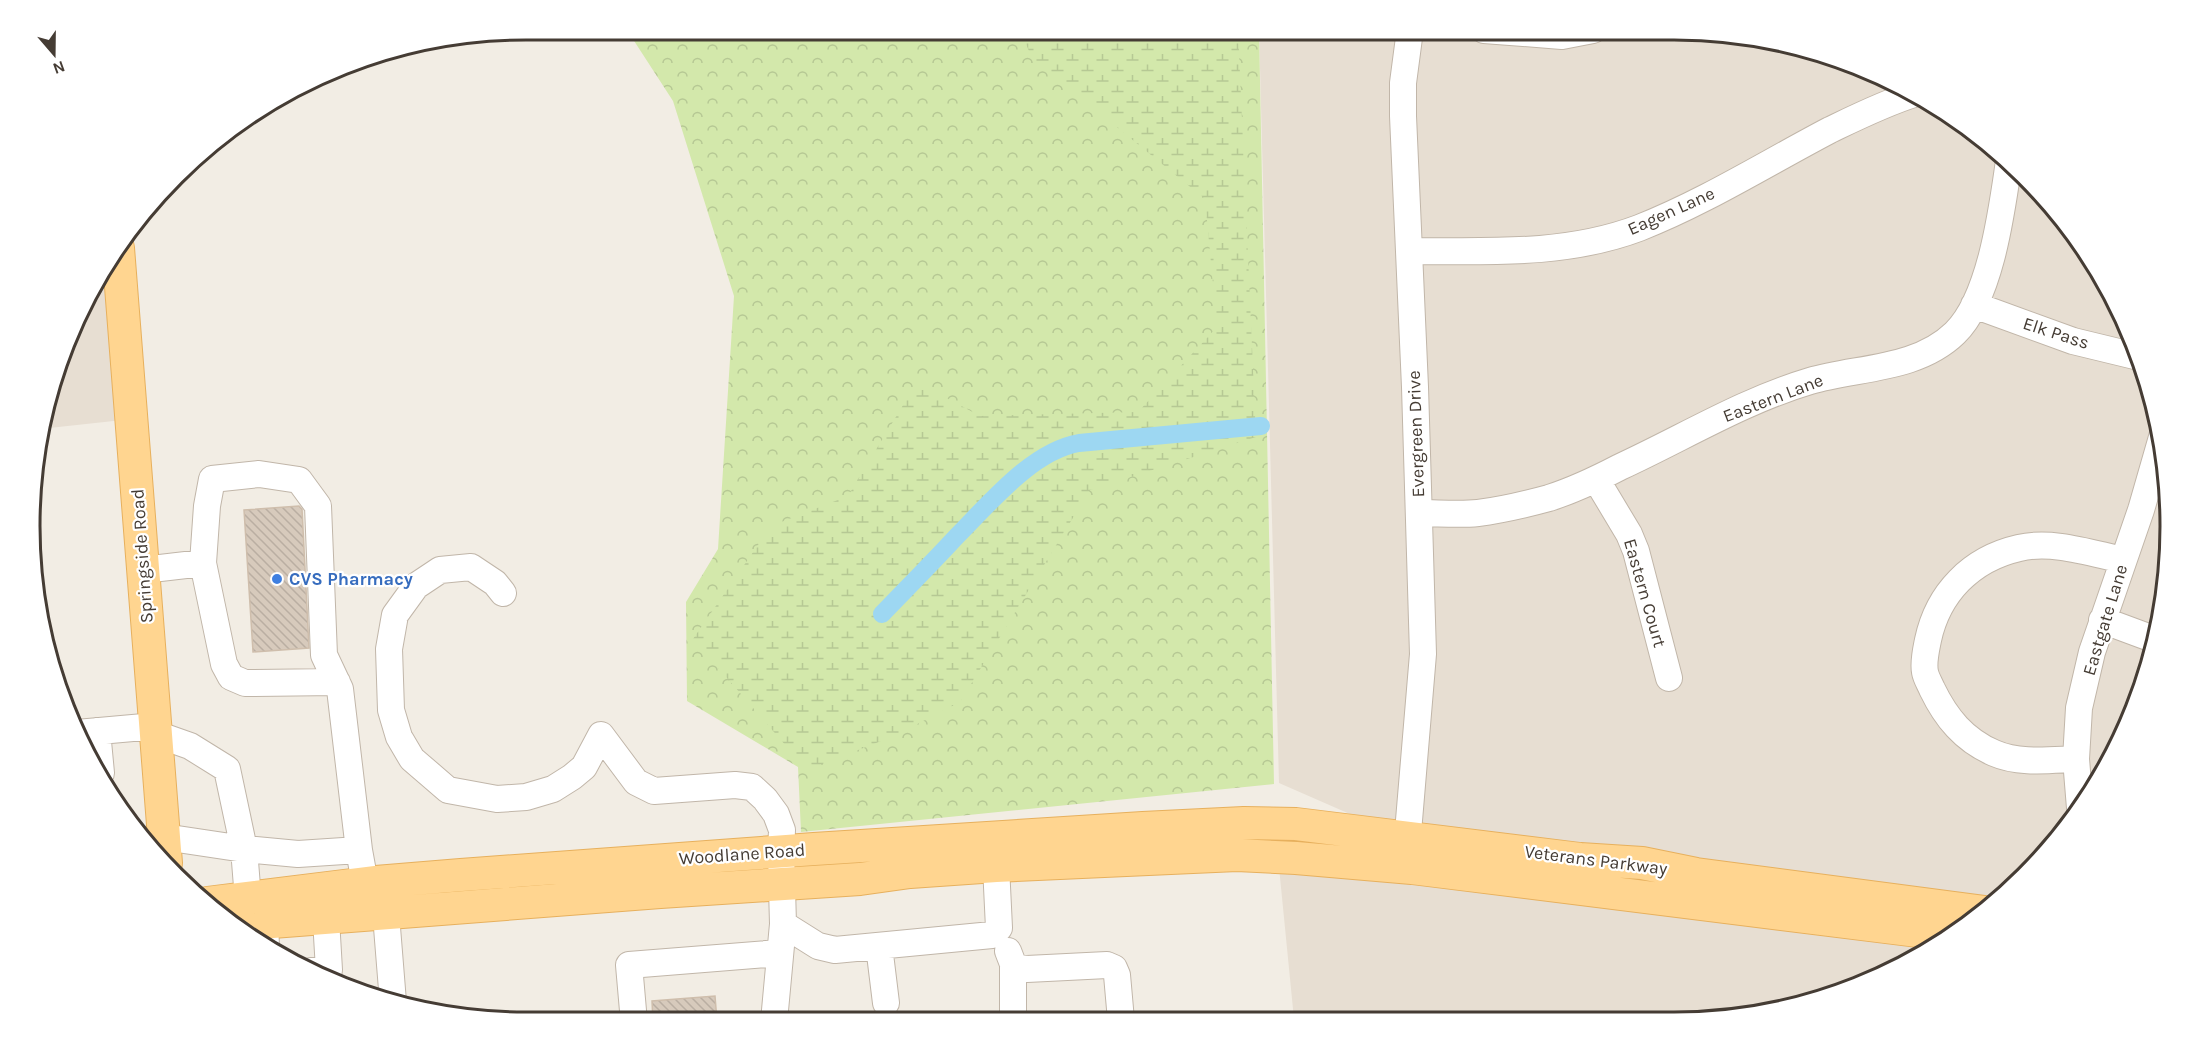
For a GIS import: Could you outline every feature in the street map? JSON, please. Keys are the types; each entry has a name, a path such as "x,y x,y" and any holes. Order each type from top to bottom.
{"main road":[{"name":"Springside Road","path":"119,261 165,850"},
{"name":"Veterans Parkway","path":"1278,824 1351,830 1406,853 1939,933"},
{"name":"Woodlane Road","path":"253,923 365,883 1153,827 1278,824"},
{"name":"Veterans Parkway","path":"1278,857 1406,853 1642,863 1696,874 1972,910"},
{"name":"Woodlane Road","path":"237,916 253,923 326,919 860,879 910,872 996,866 1070,864 1180,856 1278,857"}],"street":[{"name":"Evergreen Drive","path":"1406,853 1423,654 1403,83 1409,40"},
{"name":"Eagen Lane","path":"1409,251 1533,250 1585,244 1628,231 1662,218 1712,193 1854,118 1903,98"},
{"name":"Eastern Lane","path":"1419,513 1477,513 1551,497 1596,479 1755,401 1810,381 1889,365 1935,347 1955,332 1974,304 1990,258 2007,172"},
{"name":"Elk Pass","path":"1974,304 2073,341 2129,355"},
{"name":"Eastgate Lane","path":"2079,796 2076,759 2079,708 2102,620 2141,510 2155,460"},
{"path":"337,682 245,683 231,677 224,664 203,564 207,506 212,479 259,474 299,480 318,506 324,655 337,682 340,689 365,883"},
{"name":"Eastern Court","path":"1596,479 1629,534 1636,551 1669,678"},
{"path":"2076,759 2017,760 1976,745 1959,731 1946,715 1925,673 1926,651 1938,610 1949,591 1981,562 2020,548 2041,546 2077,550 2123,560"},
{"path":"143,570 203,564"},
{"path":"503,593 495,583 471,567 440,570 416,586 396,615 389,649 391,710 399,737 412,759 448,790 497,800 526,797 554,789 578,772 584,767 602,735 636,782 654,791 735,785 752,787 776,814 782,830 783,924 775,1012"},
{"path":"2102,620 2147,637"},
{"path":"87,732 155,730 190,746 227,769 244,849 253,923"},
{"path":"165,850 244,849 298,854 359,850"},
{"path":"996,866 999,928 1013,964 1013,1012"},
{"path":"386,915 392,993"},
{"path":"326,919 329,970"},
{"path":"783,924 818,946 835,950 992,935 999,928"},
{"path":"879,946 886,1003"},
{"path":"633,1012 629,965 779,953"},
{"path":"1013,964 1018,968 1027,969 1107,965 1114,968 1117,975 1120,1012"}],"shaded area":[{"path":"1259,40 1675,40 1738,45 1801,57 1861,77 1945,122 1995,161 2018,183 2040,206 2079,256 2124,340 2144,400 2151,431 2159,494 2160,526 2159,558 2151,621 2144,652 2124,712 2079,796 2040,846 1995,891 1972,910 1407,839 1279,783"},
{"path":"119,261 132,419 51,428 57,400 77,340"},
{"path":"1278,857 1939,934 1890,961 1831,986 1770,1002 1738,1007 1675,1012 1293,1012"}],"green space":[{"path":"633,40 1259,40 1274,784 801,832 798,767 687,701 686,602 718,549 734,296 673,101"},
{"path":"1024,40 1238,40 1256,437 1090,490 960,702 894,736 807,770 693,639 771,526 848,496 917,382 980,416 1138,412 1217,327 1205,199 1032,58"}],"building":[{"name":"CVS Pharmacy","path":"299,506 302,509 309,648 253,652 244,510"},
{"path":"715,996 716,1012 653,1012 652,1001"}],"waterway":[{"path":"882,614 1012,481 1045,456 1079,443 1261,426"}],"place":[{"name":"CVS Pharmacy","path":"277,579"}]}
